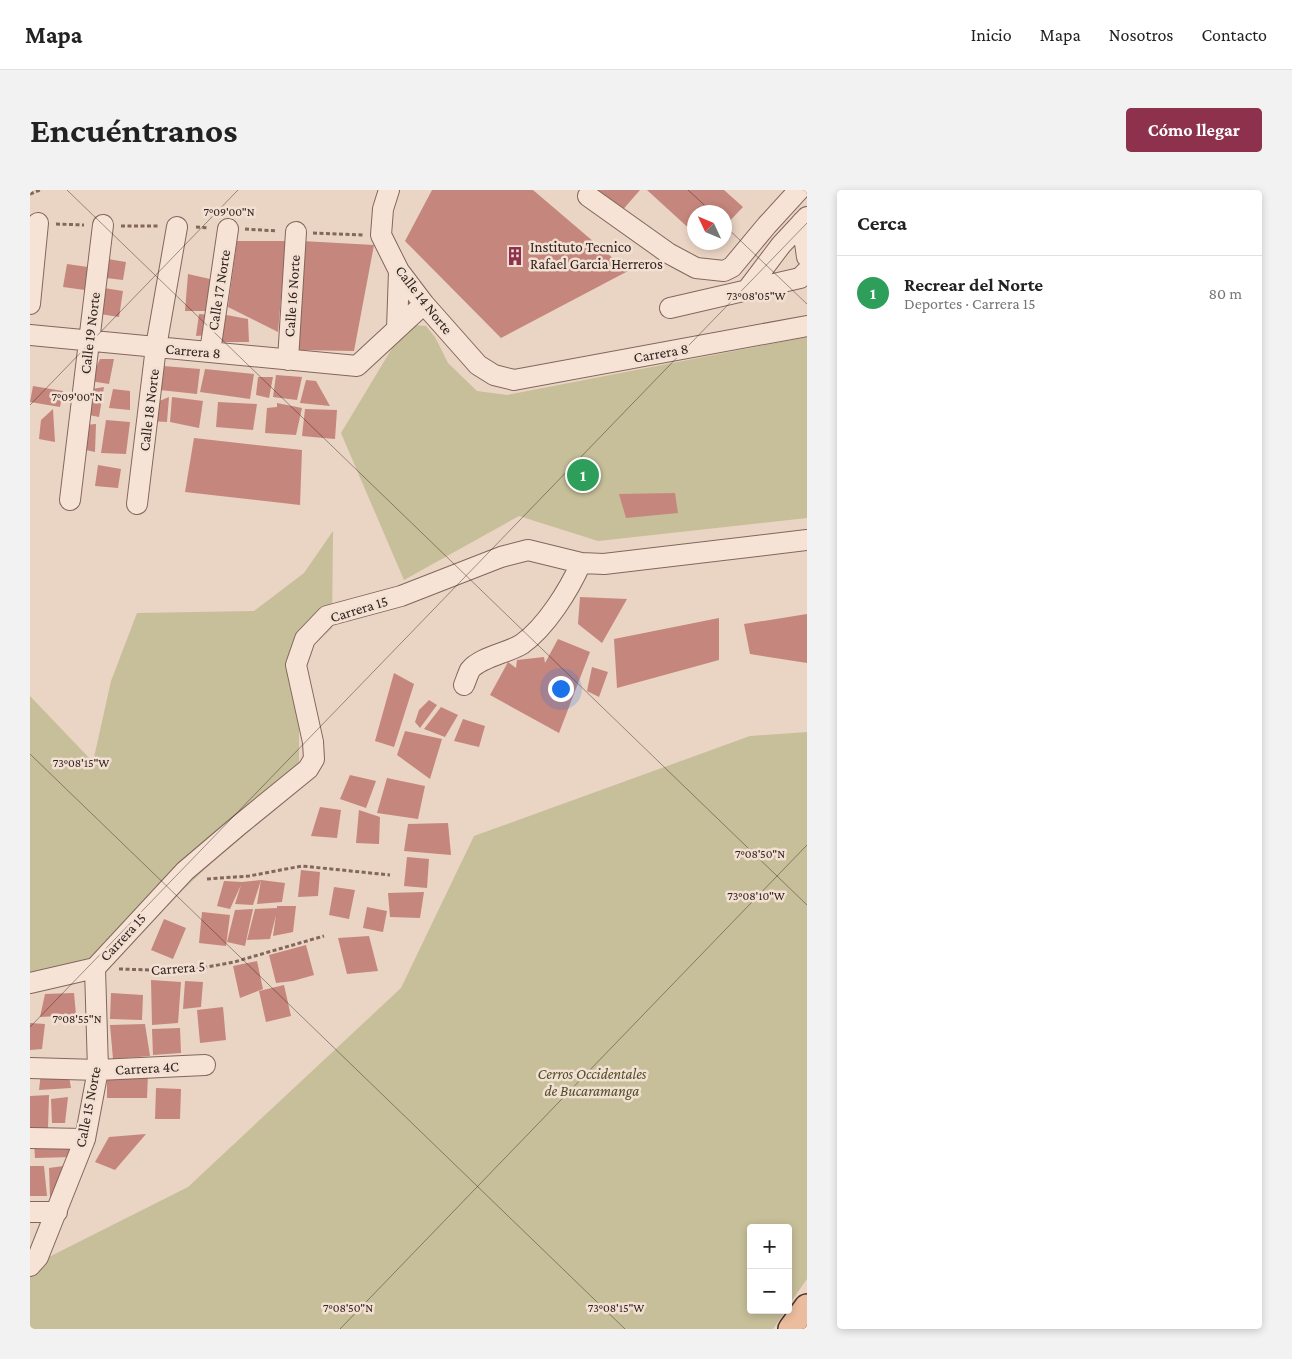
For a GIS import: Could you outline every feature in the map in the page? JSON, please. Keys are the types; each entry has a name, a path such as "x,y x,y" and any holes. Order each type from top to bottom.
{"main road":[{"path":"791,1329 807,1307"}],"street":[{"path":"381,235 383,209 389,190"},
{"path":"588,196 668,253 696,268 724,271 732,267 801,194"},
{"path":"805,219 807,257"},
{"path":"747,290 781,245 805,219"},
{"path":"30,304 38,223"},
{"name":"Calle 19 Norte","path":"70,500 103,225"},
{"name":"Calle 18 Norte","path":"137,504 156,348 177,227"},
{"name":"Calle 17 Norte","path":"210,352 228,229"},
{"name":"Calle 16 Norte","path":"288,360 296,232"},
{"name":"Calle 14 Norte","path":"381,235 399,271 424,304 478,365 494,375 514,380"},
{"path":"670,308 800,278 807,270"},
{"path":"398,329 399,271"},
{"path":"398,329 424,304"},
{"name":"Carrera 8","path":"514,380 807,326"},
{"name":"Carrera 8","path":"30,335 357,366 398,329"},
{"name":"Carrera 15","path":"95,968 175,881 308,769 314,758 313,742 296,665 305,639 327,616 400,596 501,557 528,550 581,563 604,564 807,540"},
{"path":"464,685 470,670 478,664 521,644 535,632 549,616 581,563"},
{"path":"30,983 95,968"},
{"name":"Calle 15 Norte","path":"30,1266 38,1257 85,1139 98,1070 95,968"},
{"name":"Carrera 4C","path":"30,1068 98,1070 205,1065"},
{"path":"30,1138 85,1139"},
{"path":"30,1212 57,1212"}],"path":[{"path":"30,194 40,190"},
{"path":"38,223 381,235"},
{"path":"175,881 250,876 302,866 390,875"},
{"name":"Carrera 5","path":"95,968 186,971 234,962 324,936"}],"green space":[{"path":"414,325 426,326 435,337 448,363 477,391 507,395 807,337 807,518 598,541 519,516 404,580 341,433 394,345"},
{"path":"333,531 332,628 299,659 299,780 96,972 30,977 30,696 93,762 111,681 137,613 254,611 304,573"},
{"name":"Cerros Occidentales de Bucaramanga","path":"807,732 807,1279 792,1300 792,1224 747,1224 747,1314 783,1314 773,1329 30,1329 30,1273 41,1261 188,1187 401,988 474,836 750,736"}],"building":[{"name":"Instituto Tecnico Rafael Garcia Herreros","path":"432,190 533,190 628,271 501,338 405,241"},
{"path":"595,190 640,190 620,213"},
{"path":"647,190 724,190 743,207 732,219 732,205 687,205 687,227"},
{"path":"237,241 286,241 278,332 228,307"},
{"path":"302,241 374,245 354,351 298,350"},
{"path":"108,259 126,262 123,280 106,278"},
{"path":"67,264 95,268 92,291 63,287"},
{"path":"188,274 210,279 212,311 185,311"},
{"path":"104,288 123,291 119,317 100,314"},
{"path":"199,314 212,315 209,335 196,336"},
{"path":"221,314 248,319 249,342 218,342"},
{"path":"100,359 114,359 109,384 90,381"},
{"path":"163,366 200,369 197,394 160,390"},
{"path":"205,369 254,374 250,399 200,392"},
{"path":"276,375 302,377 297,400 273,397"},
{"path":"258,377 273,377 269,398 256,395"},
{"path":"306,380 316,381 330,406 300,403"},
{"path":"33,386 63,391 60,407 30,402"},
{"path":"104,387 99,417 89,415 92,389"},
{"path":"113,389 130,391 130,410 109,408"},
{"path":"169,397 167,422 151,421 157,402"},
{"path":"172,397 203,401 199,428 170,422"},
{"path":"218,402 257,404 253,430 216,427"},
{"path":"277,403 302,408 296,435 265,433 267,408 277,407"},
{"path":"53,409 55,442 39,439 41,420"},
{"path":"305,409 337,410 335,439 302,436"},
{"path":"106,420 130,422 126,454 101,453"},
{"path":"96,424 95,452 81,449 85,425"},
{"path":"194,438 302,450 300,505 185,492"},
{"path":"98,465 121,469 118,488 95,486"},
{"path":"675,493 678,513 626,518 619,494"},
{"path":"580,597 627,599 602,643 578,624"},
{"path":"807,614 807,663 750,654 744,624"},
{"path":"719,618 719,660 617,688 614,639"},
{"path":"558,639 590,652 559,733 490,695 508,662 516,668 517,660 544,657 545,663"},
{"path":"592,667 608,672 599,697 587,691"},
{"path":"394,673 414,684 394,747 375,741"},
{"path":"429,700 437,705 420,728 415,722 419,710"},
{"path":"441,707 458,715 445,737 424,729"},
{"path":"463,719 485,726 479,747 454,741"},
{"path":"405,731 442,739 430,779 397,755"},
{"path":"350,775 376,781 366,808 340,799"},
{"path":"387,778 425,786 418,819 377,813"},
{"path":"320,807 341,810 337,838 311,836"},
{"path":"359,810 380,817 379,844 356,843"},
{"path":"448,823 451,855 404,851 408,824"},
{"path":"407,857 429,859 427,888 404,886"},
{"path":"301,870 320,872 318,896 298,897"},
{"path":"261,880 285,883 282,902 257,904"},
{"path":"261,880 253,905 235,904 241,885 230,909 217,906 224,881"},
{"path":"334,887 355,890 349,919 329,915"},
{"path":"424,892 420,918 390,917 388,893"},
{"path":"277,906 296,906 293,932 273,936 276,915 270,939 247,940 255,909 277,908"},
{"path":"367,907 387,911 383,932 363,928"},
{"path":"253,909 245,946 227,942 235,910"},
{"path":"202,912 230,915 226,946 199,943"},
{"path":"164,919 186,928 173,959 151,950"},
{"path":"369,936 378,971 347,974 338,938"},
{"path":"306,945 314,975 293,981 276,983 269,955"},
{"path":"257,961 263,989 240,998 233,966"},
{"path":"151,980 181,982 178,1023 152,1025"},
{"path":"185,981 203,982 201,1007 183,1009"},
{"path":"284,985 291,1016 266,1022 259,991"},
{"path":"74,993 76,1015 40,1017 45,994"},
{"path":"111,993 143,995 142,1020 110,1019"},
{"path":"223,1007 226,1040 200,1043 197,1010"},
{"path":"30,1023 45,1024 42,1049 30,1050"},
{"path":"145,1024 150,1056 113,1059 110,1025"},
{"path":"180,1028 181,1053 153,1055 152,1029"},
{"path":"68,1071 71,1088 39,1090 41,1073"},
{"path":"107,1073 148,1074 147,1098 107,1098"},
{"path":"156,1088 181,1089 180,1119 155,1119"},
{"path":"49,1095 48,1129 30,1128 30,1096"},
{"path":"68,1097 65,1123 52,1123 51,1099"},
{"path":"146,1134 115,1170 95,1162 109,1137"},
{"path":"34,1142 72,1142 72,1157 35,1158"},
{"path":"71,1165 59,1197 50,1197 49,1168"},
{"path":"30,1166 44,1166 47,1196 30,1196"}],"place":[{"name":"Instituto Tecnico Rafael Garcia Herreros","path":"515,256"},
{"name":"Recrear del Norte","path":"583,475"}]}
